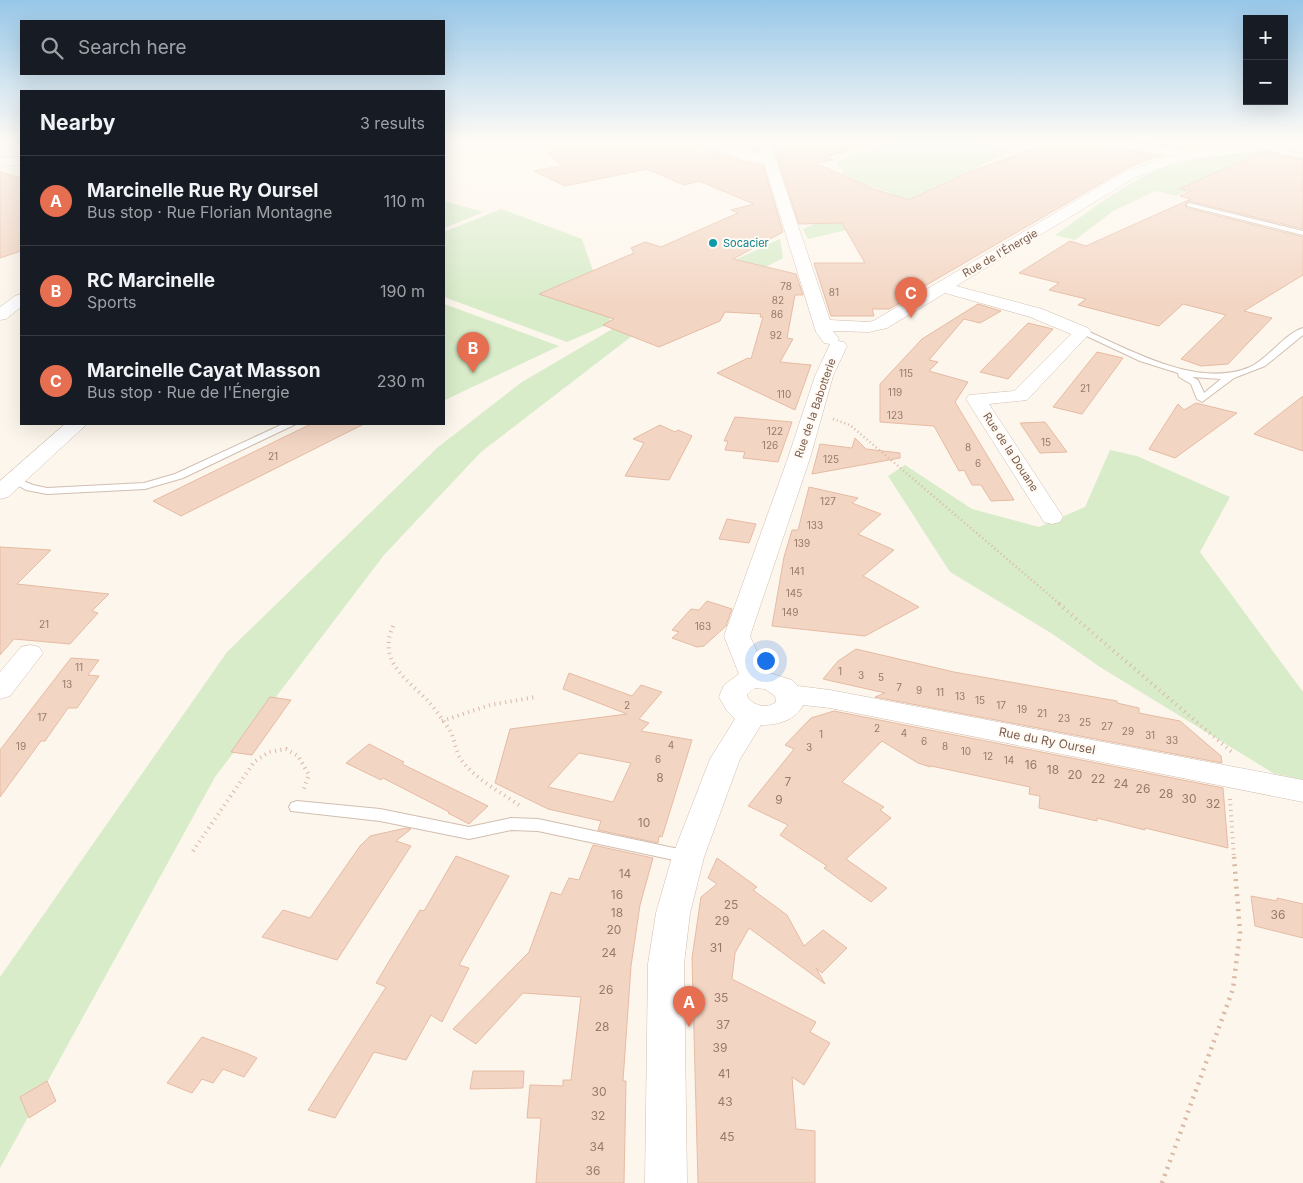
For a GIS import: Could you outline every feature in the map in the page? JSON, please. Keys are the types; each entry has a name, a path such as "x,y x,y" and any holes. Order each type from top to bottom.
{"street":[{"name":"Rue de la Babotterie","path":"755,679 737,636 828,364 838,346 827,336 781,195"},
{"name":"Rue de l'Énergie","path":"838,346 867,335 869,328 881,324 1094,195"},
{"path":"942,287 1036,313 1082,332"},
{"path":"0,314 20,299"},
{"path":"823,325 869,328"},
{"name":"Rue de la Douane","path":"1052,517 976,399 1020,396 1082,332"},
{"path":"9,479 72,425"},
{"path":"0,690 30,653"},
{"path":"755,679 769,679 778,682 790,694 791,700 784,711 766,716 752,714 741,709 733,697 734,691 739,685 755,679"},
{"name":"Rue du Ry Oursel","path":"790,694 1232,766 1303,791"},
{"path":"666,1183 666,964 673,913 688,857 725,760 752,714"}],"lane":[{"path":"1189,205 1303,233"},
{"path":"1175,371 1208,377 1232,376 1254,369 1303,330"},
{"path":"1082,332 1175,371 1195,382 1202,399 1232,376"},
{"path":"9,479 30,488 47,491 145,486 178,476 289,425"},
{"path":"297,807 380,815 469,833 511,824 538,825 688,857"}],"path":[{"path":"812,415 829,417 850,425 1232,766 1240,932 1233,989 1162,1183"},
{"path":"393,626 388,637 388,656 403,678 427,700 450,731 461,760 488,784 527,810 538,825"},
{"path":"442,721 490,705 535,697"},
{"path":"192,851 254,762 269,752 286,748 298,756 309,775 297,807"}],"green space":[{"path":"886,195 919,195 847,230 808,239 803,229"},
{"path":"1112,195 1146,195 1113,211 1075,240 1055,235"},
{"path":"445,201 484,212 445,228"},
{"path":"501,209 582,239 611,323 567,342 445,297 445,232"},
{"path":"780,239 783,258 632,336 481,452 384,555 215,777 0,1168 0,977 227,652 437,448 522,382 711,271"},
{"path":"445,304 559,346 445,400"},
{"path":"1110,450 1137,456 1230,497 1200,552 1303,692 1303,780 1273,773 1100,667 1051,633 950,572 888,476 905,465 972,509 1039,527 1085,507"}],"building":[{"path":"0,195 20,195 20,251 0,258"},
{"path":"733,195 772,195 783,232 733,259 796,274 803,295 795,295 787,338 793,339 780,362 811,365 795,410 717,373 748,358 751,359 763,317 760,317 761,314 725,312 720,321 659,347 603,325 614,319 539,294 634,253 631,248 645,242 661,247 738,213 731,210 754,204"},
{"path":"789,195 894,195 909,200 919,195 1080,195 906,297 909,298 889,309 872,309 874,316 831,316 814,263 865,263 842,223 799,224"},
{"path":"1303,195 1303,229 1189,201 1185,204 1187,208 1303,237 1303,275 1244,311 1272,318 1228,364 1201,366 1181,359 1226,315 1183,304 1159,326 1078,305 1086,299 1049,290 1059,283 1019,273 1070,241 1086,246 1191,199 1180,196"},
{"path":"978,304 1001,311 980,323 964,319 929,360 938,362 929,371 968,382 955,402 1014,500 991,501 981,485 972,485 964,470 959,471 934,426 880,422 880,384 922,339"},
{"path":"1028,323 1053,329 1008,379 980,372"},
{"path":"1097,352 1123,358 1082,414 1053,407"},
{"path":"1303,396 1303,451 1254,434"},
{"path":"1196,403 1237,413 1175,458 1149,449 1178,404 1184,410"},
{"path":"735,417 792,422 778,462 743,458 745,452 725,450 728,441 724,441"},
{"path":"1045,422 1067,452 1040,453 1020,423"},
{"path":"309,425 362,425 181,516 153,501"},
{"path":"660,425 675,432 678,430 692,436 669,480 625,476 644,443 633,439"},
{"path":"855,438 866,449 900,453 900,458 812,474 820,444 852,448"},
{"path":"809,487 858,498 852,503 881,514 858,534 894,550 863,576 919,607 865,636 772,626 784,557 792,530 798,530"},
{"path":"727,519 756,524 749,543 719,539"},
{"path":"0,547 51,550 17,584 109,594 92,611 98,613 70,644 14,639 0,655"},
{"path":"707,601 732,609 726,626 704,646 697,647 672,638 679,632 672,630 691,609 699,610"},
{"path":"856,649 954,672 1117,701 1117,703 1139,708 1139,713 1180,721 1221,756 1222,763 875,697 885,693 823,679 838,661"},
{"path":"71,658 99,660 88,675 99,676 77,708 68,708 45,741 41,741 0,797 0,750"},
{"path":"569,673 632,696 641,685 662,692 639,719 649,723 641,731 692,740 662,837 659,836 658,843 598,830 601,821 548,809 495,783 510,729 627,714 563,689","holes":["579,753 631,763 613,802 548,787"]},
{"path":"270,697 291,700 252,755 231,752"},
{"path":"834,711 1223,788 1228,848 1145,828 1145,830 1097,818 1097,821 1039,808 1040,796 1029,794 1030,787 930,767 918,763 882,741 842,782 884,807 880,810 891,818 846,859 887,888 871,902 824,868 827,866 780,835 788,825 748,806 794,749 785,745 811,718"},
{"path":"369,744 404,762 402,764 488,806 469,824 383,778 381,780 346,763"},
{"path":"406,828 411,829 396,841 411,846 337,960 262,937 283,910 310,918 360,846 370,836"},
{"path":"593,845 653,858 640,905 631,966 623,1081 626,1081 624,1183 536,1183 541,1118 527,1118 530,1085 563,1086 563,1080 571,1080 581,997 523,993 476,1044 453,1029 529,952 551,892 561,895 569,878 579,880"},
{"path":"456,856 509,876 459,965 469,968 442,1022 431,1015 406,1060 374,1052 335,1118 308,1110 386,987 376,983 420,910 424,911"},
{"path":"717,858 757,887 753,890 787,915 804,946 823,930 847,948 822,973 816,968 825,984 749,928 735,953 732,979 816,1022 810,1032 830,1043 804,1085 792,1077 796,1129 815,1131 815,1183 698,1183 692,958 701,897 717,884 708,878"},
{"path":"1251,896 1277,901 1277,898 1303,904 1303,938 1255,926"},
{"path":"202,1037 257,1058 244,1077 223,1069 213,1083 202,1079 192,1093 167,1083"},
{"path":"473,1071 524,1071 523,1088 470,1089"},
{"path":"47,1081 56,1101 29,1118 20,1097"}],"place":[{"name":"Socacier","path":"713,243"},
{"name":"Marcinelle Cayat Masson","path":"911,318"},
{"name":"RC Marcinelle","path":"473,373"},
{"name":"Marcinelle Rue Ry Oursel","path":"689,1027"}]}
